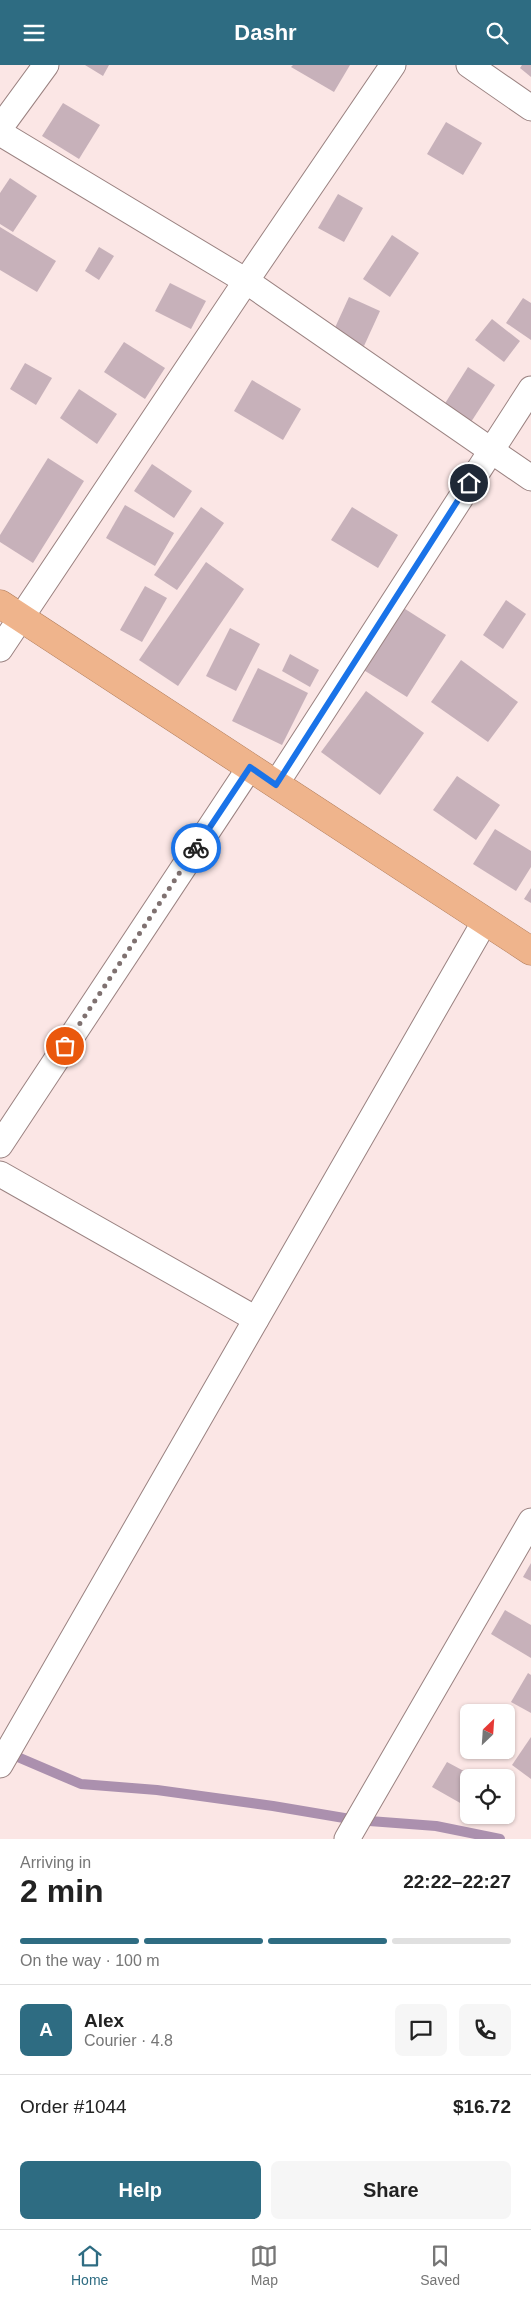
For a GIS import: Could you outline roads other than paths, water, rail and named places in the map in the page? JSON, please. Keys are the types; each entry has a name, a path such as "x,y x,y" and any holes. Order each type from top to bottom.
{"highway":[{"path":"11,611 531,951"}],"street":[{"path":"0,128 46,65"},
{"path":"0,649 11,611 246,281 393,65"},
{"path":"469,65 531,108"},
{"path":"0,133 246,281 531,478"},
{"path":"276,785 490,449 531,389"},
{"path":"0,1145 250,767"},
{"path":"0,1765 485,921"},
{"path":"0,1174 256,1319"},
{"path":"347,1839 531,1521"}],"waterway":[{"path":"6,1752 81,1784 157,1790 356,1820 436,1826 500,1839"}]}
